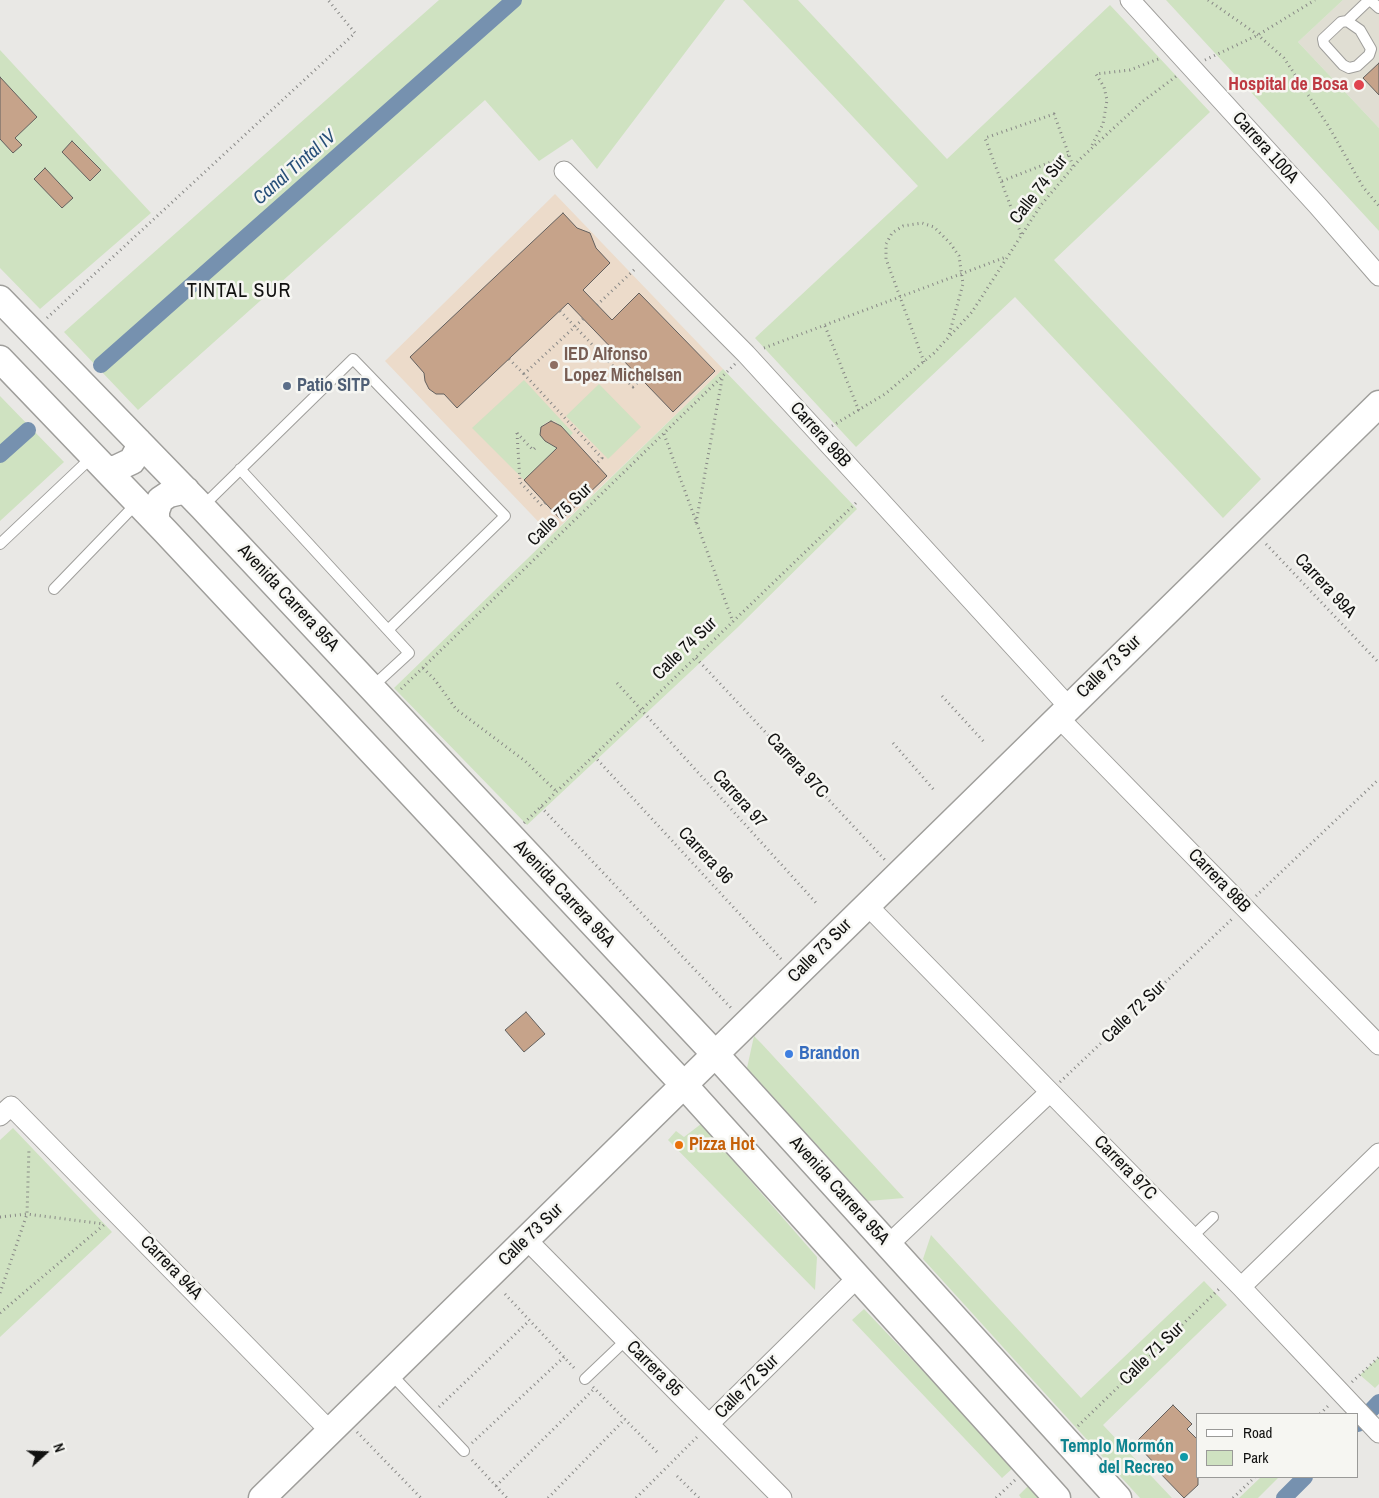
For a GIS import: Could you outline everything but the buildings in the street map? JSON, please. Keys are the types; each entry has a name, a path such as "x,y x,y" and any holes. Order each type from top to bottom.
{"main road":[{"name":"Avenida Carrera 95A","path":"0,299 194,498 715,1054 1118,1498"},
{"path":"0,359 156,521 684,1085 1057,1498"},
{"name":"Calle 73 Sur","path":"262,1498 1379,404"},
{"path":"100,463 115,470 132,461 138,450 138,441"},
{"path":"156,521 156,511 160,500 169,494 194,498"}],"street":[{"name":"Carrera 100A","path":"1130,0 1379,276"},
{"name":"Carrera 98B","path":"564,171 746,354 870,490 1063,712 1244,907 1379,1045"},
{"name":"Carrera 97C","path":"867,905 1236,1282 1377,1431"},
{"path":"888,1245 1050,1092"},
{"name":"Carrera 94A","path":"6,1111 33,1128 111,1219 337,1424"},
{"path":"1236,1282 1379,1153"},
{"name":"Carrera 95","path":"526,1239 782,1498"},
{"name":"Calle 72 Sur","path":"709,1424 858,1278"}],"lane":[{"path":"1347,21 1360,30 1372,49 1370,55 1357,66 1349,68 1324,44 1323,39 1341,22 1347,21 1369,0 1379,8"},
{"path":"194,498 240,470 353,359 505,516 388,630"},
{"path":"0,544 100,463"},
{"path":"240,470 409,653 371,687"},
{"path":"54,589 138,503"},
{"path":"1192,1237 1212,1217"},
{"path":"585,1379 626,1340"},
{"path":"390,1372 464,1451"}],"path":[{"path":"32,332 355,33 328,0"},
{"path":"1208,0 1258,35 1284,58 1329,127 1363,187 1379,206"},
{"name":"Calle 74 Sur","path":"818,433 886,394 924,362 948,338 972,312 1041,205 1073,166 1142,102 1191,67 1258,35 1315,0"},
{"path":"1091,148 1102,124 1107,100 1104,87 1096,74 1130,70 1165,56 1174,48"},
{"path":"1021,234 985,138 1054,114 1073,166"},
{"path":"1002,181 1069,155"},
{"path":"924,362 886,259 886,244 892,233 903,226 922,223 934,227 942,233 959,256 963,273 960,303 948,338"},
{"path":"746,354 1006,257"},
{"path":"597,305 635,270"},
{"path":"560,311 633,387 641,379"},
{"path":"524,374 583,318"},
{"path":"825,326 859,411"},
{"name":"Calle 75 Sur","path":"400,690 746,354"},
{"path":"509,359 602,458 596,464"},
{"path":"696,523 722,377"},
{"path":"536,447 533,450 517,433 520,482 542,506 545,503"},
{"path":"664,434 733,622"},
{"name":"Calle 74 Sur","path":"519,829 870,490"},
{"name":"Carrera 99A","path":"1253,526 1264,542 1379,663"},
{"name":"Carrera 97C","path":"696,658 898,874"},
{"path":"423,668 435,680 456,709 525,761 556,792"},
{"name":"Carrera 97","path":"617,683 818,905"},
{"path":"942,696 985,743"},
{"path":"893,743 935,791"},
{"name":"Carrera 96","path":"594,756 796,975"},
{"name":"Calle 72 Sur","path":"1050,1092 1379,779"},
{"path":"541,807 746,1024"},
{"path":"0,1293 27,1214 28,1144 33,1128"},
{"path":"0,1216 27,1214 111,1219"},
{"path":"0,1313 111,1219"},
{"name":"Calle 71 Sur","path":"1072,1432 1236,1282"},
{"path":"430,1416 529,1321"},
{"path":"507,1498 464,1451 564,1357"},
{"path":"496,1486 595,1389"},
{"path":"548,1498 625,1419"},
{"path":"337,1424 421,1498"},
{"name":"Calle 72 Sur","path":"636,1498 709,1424"},
{"path":"677,1476 700,1498"},
{"path":"1233,1498 1254,1478"},
{"path":"996,1498 1016,1479"}],"shaded area":[{"name":"Hospital de Bosa","path":"1343,0 1379,0 1379,128 1298,42"},
{"name":"IED Alfonso Lopez Michelsen","path":"555,194 723,369 551,535 385,361"}],"green space":[{"path":"439,0 725,0 597,169 572,139 539,161 485,100 138,410 64,332"},
{"path":"743,0 798,0 947,159 1110,5 1210,112 1054,260 1261,479 1223,518 1015,297 856,447 755,338 918,186"},
{"path":"1166,0 1343,0 1298,42 1379,128 1379,231"},
{"path":"0,50 151,213 40,309 0,268"},
{"path":"723,369 857,509 737,628 527,825 394,688"},
{"path":"524,380 573,433 524,480 472,428","holes":["555,421 562,429 551,444 541,435 541,427 547,422"]},
{"path":"599,384 641,427 608,459 566,416"},
{"path":"0,396 64,462 0,521"},
{"path":"754,1036 904,1198 868,1201 747,1068"},
{"path":"701,1124 817,1257 815,1290 668,1140 676,1131 684,1137"},
{"path":"13,1128 112,1232 0,1337 0,1140"},
{"path":"931,1235 1081,1398 1204,1281 1227,1305 1103,1425 1172,1498 1140,1498 923,1259"},
{"path":"864,1309 1014,1467 1002,1478 852,1320"},
{"path":"1379,1357 1379,1384 1375,1388 1360,1375"},
{"path":"1260,1478 1278,1478 1258,1498 1239,1498"},
{"path":"1029,1485 1041,1498 1021,1498 1019,1495"}],"waterway":[{"name":"Canal Tintal IV","path":"101,365 514,0"},
{"name":"Canal Tintal IV","path":"0,455 28,430"},
{"path":"1359,1423 1379,1402"},
{"path":"1284,1498 1304,1478"}],"place":[{"name":"Hospital de Bosa","path":"1359,85"},
{"name":"IED Alfonso Lopez Michelsen","path":"554,365"},
{"name":"Patio SITP","path":"287,386"},
{"name":"Brandon","path":"789,1054"},
{"name":"Pizza Hot","path":"679,1145"},
{"name":"Templo Mormón del Recreo","path":"1184,1457"}],"district":[{"name":"TINTAL SUR","path":"239,292"}]}
